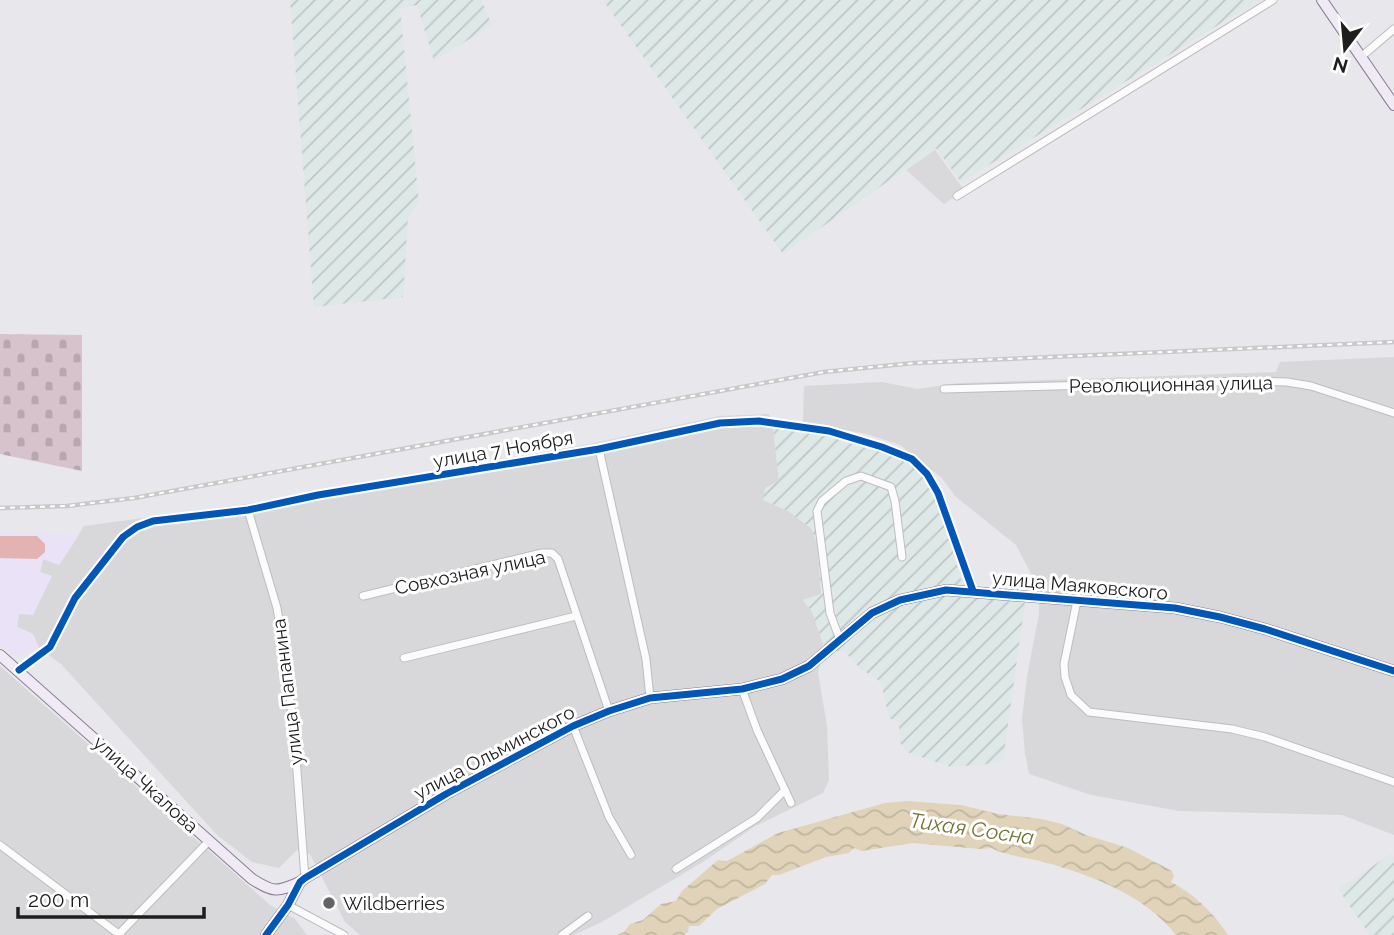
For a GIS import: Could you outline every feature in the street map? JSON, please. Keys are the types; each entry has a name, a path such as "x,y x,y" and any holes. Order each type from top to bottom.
{"street":[{"path":"957,196 1273,0"},
{"path":"1322,0 1394,105"},
{"path":"1361,57 1394,29"},
{"name":"Революционная улица","path":"944,389 1287,382 1332,391 1394,412"},
{"name":"улица 7 Ноября","path":"19,670 50,647 75,598 123,537 137,527 153,521 248,510 318,495 599,449 739,421 759,421 829,431 912,459 935,487 973,591"},
{"name":"улица 7 Ноября","path":"599,449 646,659 650,698"},
{"path":"840,640 830,613 818,534 817,511 821,501 846,481 861,476 891,487 902,557"},
{"name":"улица Папанина","path":"248,510 277,608 284,650 294,731 302,880"},
{"name":"Совхозная улица","path":"363,596 552,553 558,559 609,711"},
{"name":"улица Маяковского","path":"849,631 872,613 900,600 946,590 973,591 1175,608 1220,617 1394,671"},
{"path":"1077,601 1064,664 1065,677 1071,695 1089,712 1232,729 1265,737 1394,782"},
{"path":"404,658 576,616"},
{"name":"улица Ольминского","path":"302,880 446,794 573,726 650,698 742,689 782,680 809,666 849,631"},
{"name":"улица Чкалова","path":"0,655 252,879 268,889 279,891 302,880"},
{"path":"742,689 757,730 791,803"},
{"name":"улица Ольминского","path":"573,726 609,817 631,855"},
{"path":"676,869 757,818 785,790"},
{"path":"0,845 120,935 209,841"},
{"path":"266,935 302,880"},
{"path":"288,905 344,935"},
{"path":"562,935 588,916"}],"shaded area":[{"path":"290,0 481,0 492,25 434,61 417,5 400,8 419,203 408,216 403,297 314,307"},
{"path":"603,0 1259,0 961,182 936,148 783,254"},
{"path":"935,150 964,190 944,204 906,170"},
{"path":"1394,357 1394,835 1342,815 1179,811 1091,795 1029,774 1022,719 1039,614 1039,589 1016,545 955,496 942,478 900,445 867,434 803,423 804,386 882,382 917,389 959,383 1276,372 1280,362"},
{"path":"769,414 779,481 763,500 788,511 811,528 817,544 822,594 803,600 812,612 825,649 818,672 827,726 829,780 823,793 754,827 703,862 600,923 573,935 360,935 345,922 310,854 297,850 279,868 252,862 217,835 61,664 39,648 33,634 17,627 19,614 52,576 40,572 43,559 59,565 84,526 247,504 590,444 720,416"},
{"path":"775,426 822,434 888,452 913,464 925,478 938,502 966,596 1025,602 1003,760 951,767 907,752 900,743 899,722 889,718 881,682 861,669 845,652 825,649 812,612 803,600 821,594 817,544 811,528 788,511 763,500 765,488 779,481 773,428"},
{"path":"0,532 79,535 59,565 43,559 40,572 52,576 33,615 19,614 17,627 33,634 39,648 14,657 0,643"},
{"path":"0,536 37,536 45,544 45,552 37,559 0,558"},
{"path":"0,666 270,905 295,919 307,935 0,935"},
{"path":"1391,854 1394,858 1394,935 1370,935 1338,889"}],"green space":[{"path":"0,334 82,335 82,471 0,454"}],"water":[{"name":"Тихая Сосна","path":"907,801 961,805 998,814 1042,819 1128,848 1172,871 1174,876 1171,882 1203,905 1228,935 1176,935 1149,909 1116,888 1044,862 992,848 912,843 862,851 854,848 849,853 826,857 779,875 772,875 765,884 717,909 699,926 689,926 684,935 617,935 624,932 630,924 643,920 661,904 676,901 682,891 718,860 727,861 778,833 885,803"}],"railway":[{"path":"0,508 67,506 134,498 824,372 914,363 1394,342"}],"cycle path":[{"path":"19,670 50,647 75,598 123,537 137,527 153,521 248,510 318,495 599,449 720,423 759,421 829,431 912,459 927,474 938,493 973,591"},
{"path":"266,935 305,878 446,794 573,726 650,698 742,689 782,679 809,666 872,613 900,600 946,590 1175,608 1265,629 1394,671"}],"place":[{"name":"Wildberries","path":"329,903"}]}
